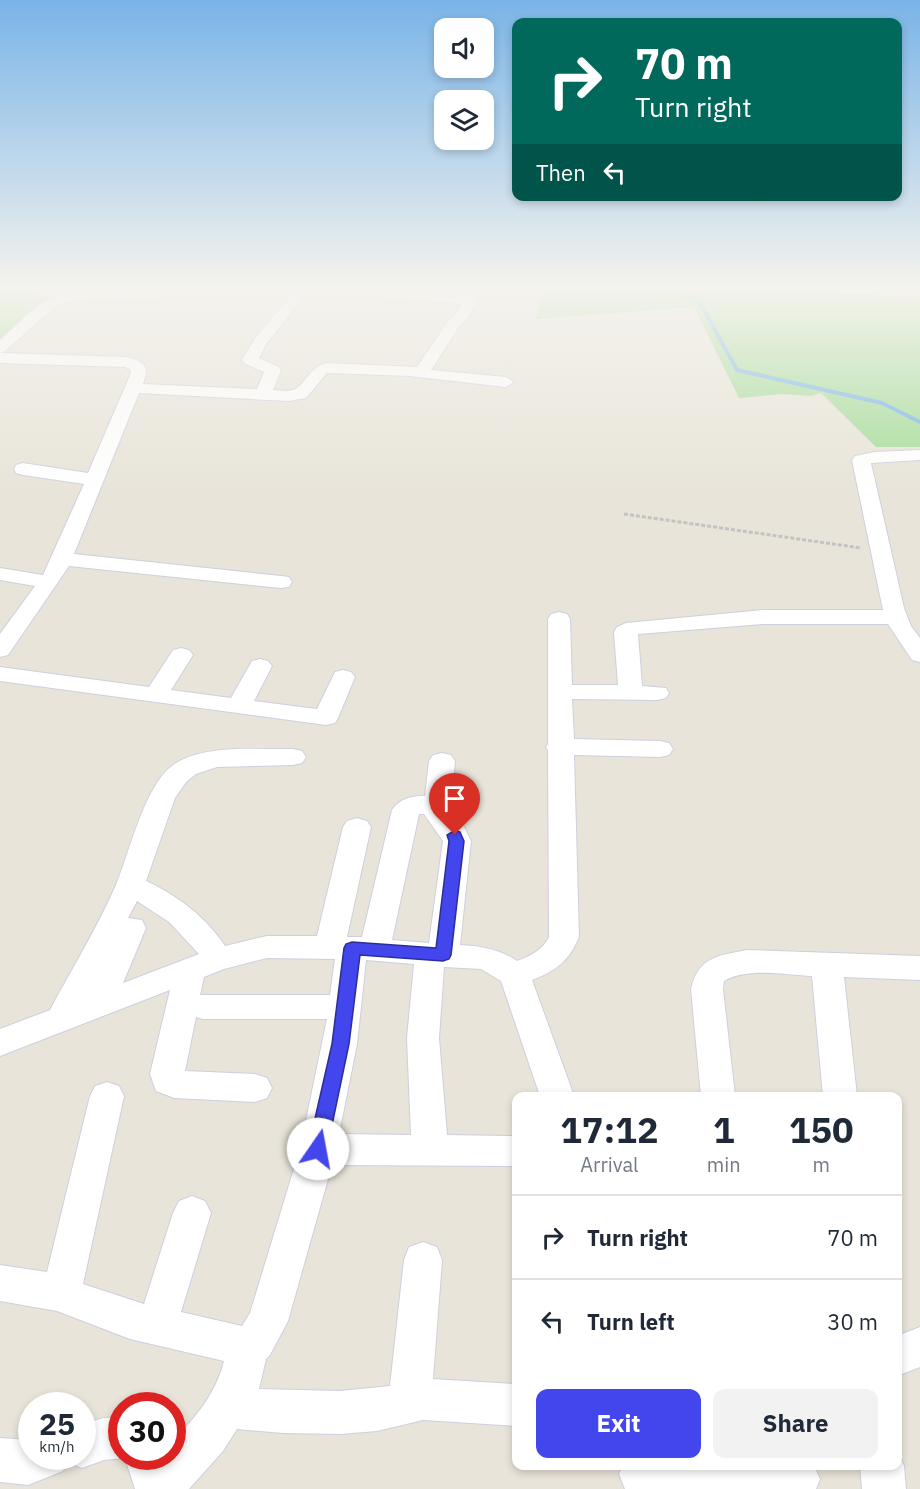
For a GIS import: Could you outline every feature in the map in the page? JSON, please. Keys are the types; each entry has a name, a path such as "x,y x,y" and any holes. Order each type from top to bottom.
{"street":[{"path":"252,356 250,360 273,370 263,394"},
{"path":"415,374 424,371 433,356"},
{"path":"0,358 133,363 137,366 139,373 62,559 49,582 7,628 0,650"},
{"path":"133,388 289,396 300,394 322,369 326,368 506,382"},
{"path":"920,455 874,456 861,460 883,551 905,619 920,655"},
{"path":"23,469 96,480"},
{"path":"62,559 281,582"},
{"path":"0,574 49,582"},
{"path":"631,693 625,632 634,628 763,617 905,619"},
{"path":"514,974 551,959 560,949 564,938 559,747 559,619"},
{"path":"156,695 181,655"},
{"path":"239,706 260,666"},
{"path":"0,674 326,717 343,677"},
{"path":"559,692 657,693"},
{"path":"559,747 660,749"},
{"path":"62,1018 130,885 162,798 176,776 187,768 214,759 292,757"},
{"path":"430,1150 423,1038 457,841 452,830 437,813 442,760"},
{"path":"352,949 406,810 414,805 436,806"},
{"path":"151,1470 158,1489 208,1436 237,1392 248,1347 256,1341 268,1321 318,1149 340,1044 352,949 357,827"},
{"path":"130,885 154,896 198,929 204,964 167,1074 168,1081 174,1084 255,1088"},
{"path":"98,1004 131,928"},
{"path":"0,1043 204,964 267,947 352,949 481,958 497,963 514,974 556,1092"},
{"path":"718,1092 707,989 710,975 723,967 747,962 920,968"},
{"path":"827,965 840,1092"},
{"path":"203,1007 345,1007"},
{"path":"61,1293 107,1096"},
{"path":"318,1149 512,1151"},
{"path":"157,1327 192,1213"},
{"path":"410,1400 423,1260"},
{"path":"0,1283 61,1293 86,1305 157,1327 248,1347"},
{"path":"902,1354 920,1347"},
{"path":"226,1407 288,1411 376,1410 410,1400 512,1405"},
{"path":"0,1460 18,1462"},
{"path":"642,1476 720,1470 798,1479"},
{"path":"882,1470 884,1489"}],"path":[{"path":"624,514 883,551"}],"green space":[{"path":"718,356 920,356 920,447 876,447 821,393 811,396 782,394 739,398"}],"waterway":[{"path":"730,356 737,370 882,403 920,422"}],"route":[{"path":"318,1149 340,1044 352,948 443,955 457,841 455,835"}]}
